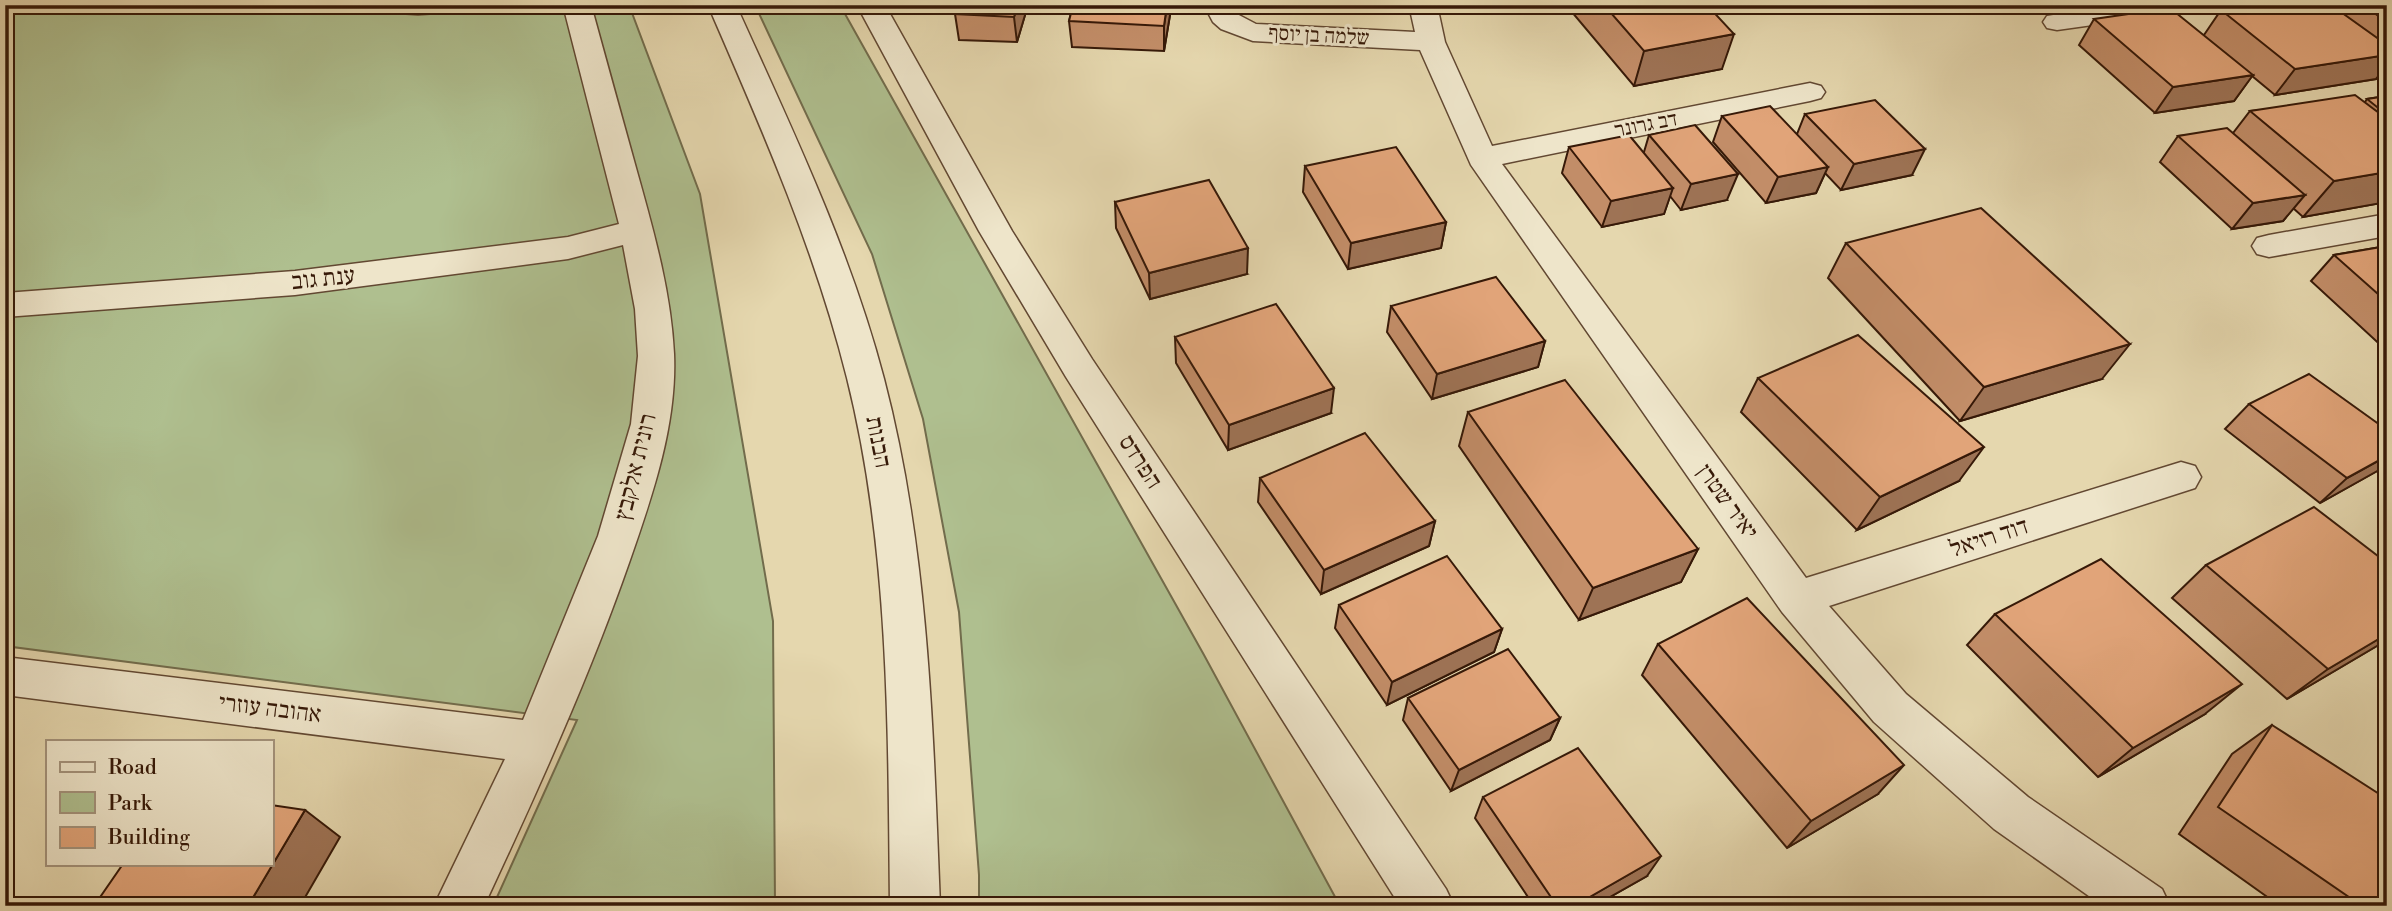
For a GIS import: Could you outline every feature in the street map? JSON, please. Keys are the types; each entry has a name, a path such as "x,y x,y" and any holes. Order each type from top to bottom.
{"street":[{"path":"403,5 433,5"},
{"name":"רונית אלקבץ","path":"459,906 535,742 597,597 630,501 649,430 657,360 653,305 637,230 577,5"},
{"name":"הבנות","path":"722,5 809,205 838,281 866,381 894,528 909,696 915,906"},
{"name":"הפרדס","path":"871,5 996,231 1079,368 1429,906"},
{"name":"שלמה בן יוסף","path":"1218,5 1218,9 1231,24 1253,32 1432,42"},
{"name":"יאיר שטרן","path":"1423,5 1432,42 1482,158 1797,599 1890,708 2011,813 2145,906"},
{"path":"2057,22 2178,5"},
{"name":"דב גרונר","path":"1482,158 1810,92"},
{"path":"2269,246 2387,225"},
{"name":"ענת גוב","path":"5,305 308,282 568,248 637,230"},
{"name":"דוד רזיאל","path":"1797,599 2181,477"},
{"name":"אהובה עוזרי","path":"5,676 535,742"}],"green space":[{"path":"5,5 629,5 700,194 773,621 775,906 493,906 577,720 5,646"},
{"path":"755,5 840,5 1204,655 1340,906 979,906 979,875 959,612 923,419 872,254"}],"building":[{"path":"958,5 1018,5 1014,17 955,14"},
{"path":"1073,5 1167,5 1164,26 1069,21"},
{"path":"1604,5 1707,5 1734,34 1644,51"},
{"path":"2256,5 2331,5 2387,45 2387,55 2295,69 2221,10"},
{"path":"2363,5 2387,5 2387,22"},
{"path":"2170,8 2253,75 2173,87 2094,19"},
{"path":"2355,95 2387,119 2387,172 2334,181 2250,111"},
{"path":"2387,96 2387,115 2367,99"},
{"path":"1875,100 1925,149 1854,164 1805,114"},
{"path":"1770,106 1828,167 1778,177 1722,116"},
{"path":"1695,125 1738,174 1691,184 1649,135"},
{"path":"2227,128 2305,195 2253,203 2178,136"},
{"path":"1629,135 1673,188 1611,201 1569,147"},
{"path":"1396,147 1446,222 1351,243 1305,166"},
{"path":"1209,180 1248,248 1149,273 1115,202"},
{"path":"1981,208 2130,344 1984,387 1846,243"},
{"path":"2387,246 2387,302 2334,255"},
{"path":"1496,277 1545,341 1437,374 1391,306"},
{"path":"1276,304 1334,388 1229,425 1175,337"},
{"path":"1858,335 1984,447 1880,497 1758,378"},
{"path":"2309,374 2387,430 2387,456 2347,478 2249,404"},
{"path":"1565,380 1698,549 1593,588 1468,412"},
{"path":"1365,433 1435,521 1324,570 1260,478"},
{"path":"2314,507 2387,563 2387,634 2328,669 2206,565"},
{"path":"1447,556 1502,629 1392,682 1339,605"},
{"path":"2101,559 2242,684 2133,748 1995,614"},
{"path":"1747,598 1904,765 1811,821 1658,644"},
{"path":"1508,649 1560,718 1459,770 1408,698"},
{"path":"2272,725 2387,799 2387,906 2362,906 2218,807"},
{"path":"1578,748 1661,856 1574,906 1557,906 1483,797"},
{"path":"273,805 305,810 273,864"},
{"path":"122,866 272,866 248,906 94,906"}]}
